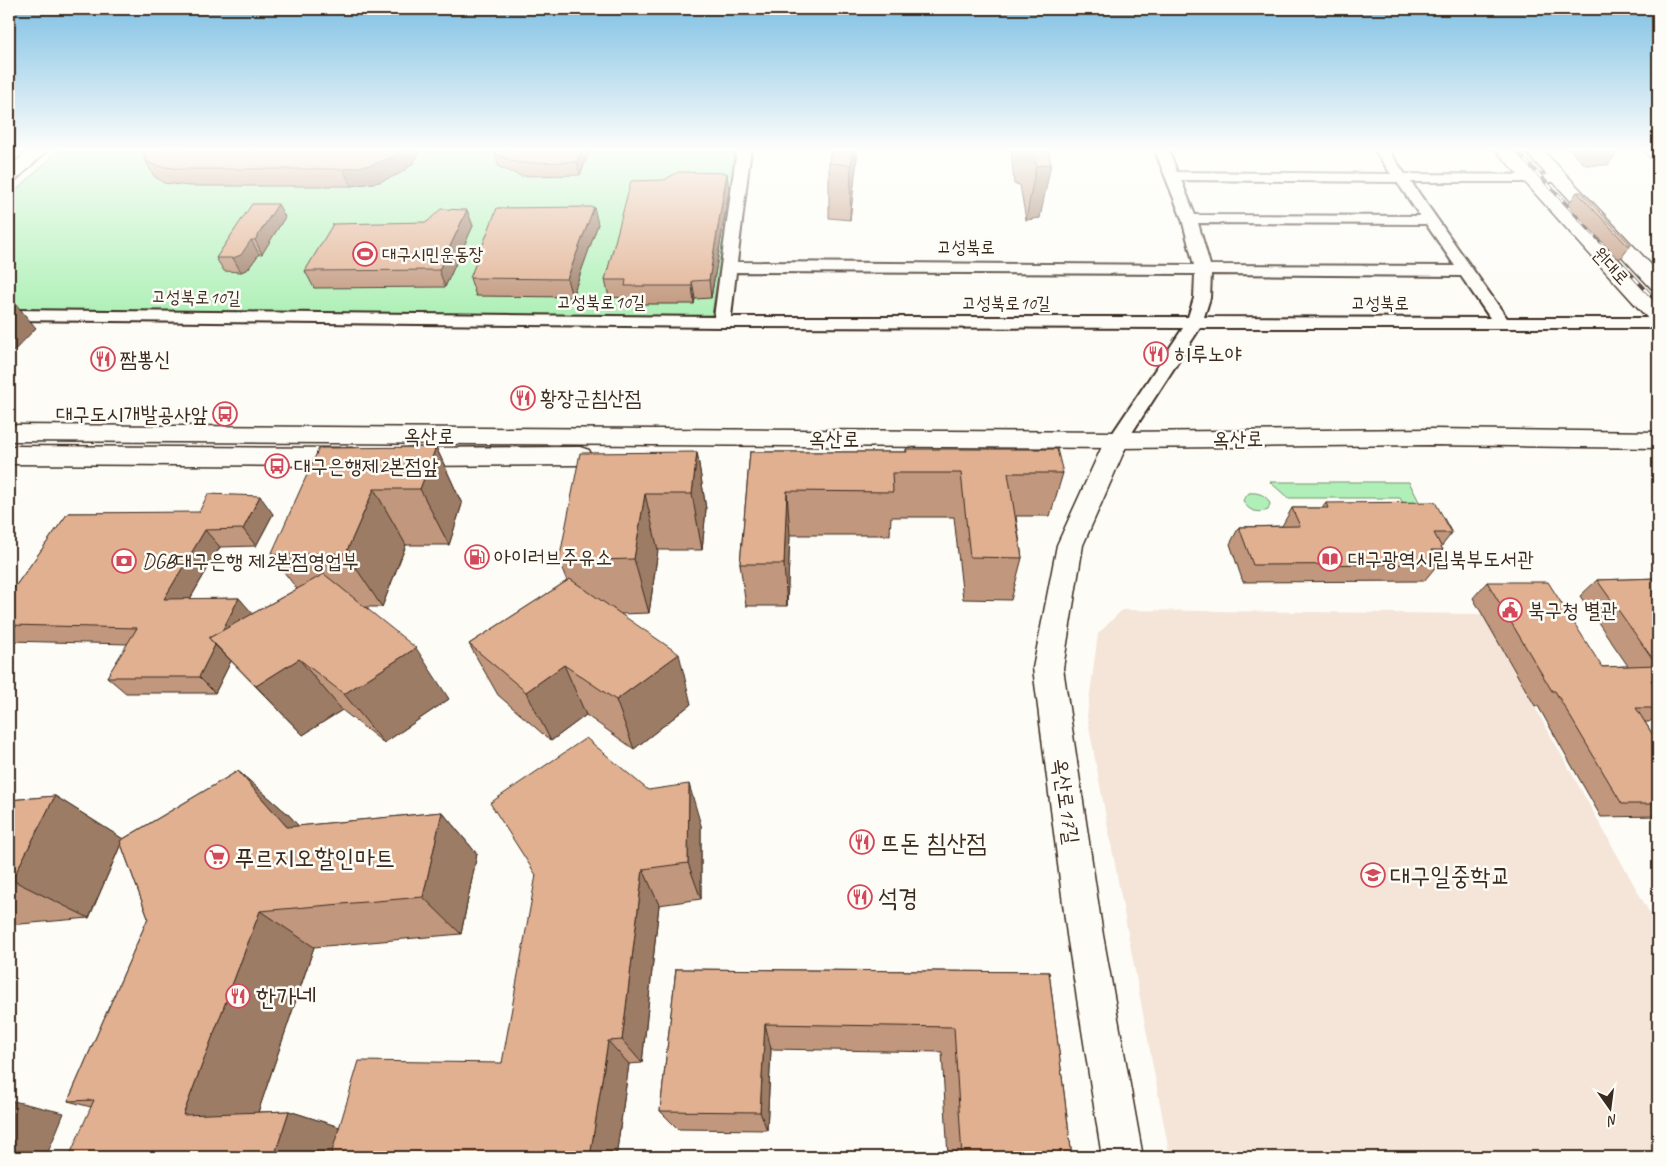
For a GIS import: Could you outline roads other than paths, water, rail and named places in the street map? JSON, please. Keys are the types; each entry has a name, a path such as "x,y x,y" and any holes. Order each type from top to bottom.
{"main road":[{"name":"원대로","path":"1552,202 1658,317"},
{"name":"원대로","path":"1583,202 1658,284"},
{"name":"옥산로","path":"9,433 1658,456"},
{"name":"옥산로","path":"9,455 473,457 1114,447 1431,437 1658,440"},
{"name":"옥산로17길","path":"1114,447 1070,545 1048,668 1085,935 1123,1157"}],"street":[{"path":"722,322 737,202"},
{"path":"1114,447 1194,324 1202,298 1203,268 1183,202"},
{"path":"1419,202 1502,323"},
{"path":"1189,219 1431,220"},
{"name":"고성북로","path":"729,266 1466,270"},
{"name":"고성북로10길","path":"9,315 722,322 1194,324"},
{"name":"고성북로","path":"1194,324 1658,323"}],"railway":[{"path":"1565,202 1658,303"}],"place":[{"name":"대구시민운동장","path":"365,254"},
{"name":"히루노야","path":"1156,354"},
{"name":"짬뽕신","path":"103,359"},
{"name":"황장군침산점","path":"523,398"},
{"name":"대구도시개발공사앞","path":"225,414"},
{"name":"대구은행제2본점앞","path":"277,466"},
{"name":"아이러브주유소","path":"477,557"},
{"name":"대구광역시립북부도서관","path":"1330,559"},
{"name":"DGB대구은행 제2본점영업부","path":"124,561"},
{"name":"북구청 별관","path":"1510,610"},
{"name":"뜨돈 침산점","path":"862,842"},
{"name":"푸르지오할인마트","path":"217,857"},
{"name":"대구일중학교","path":"1373,875"},
{"name":"석경","path":"860,897"},
{"name":"한가네","path":"238,996"}]}
